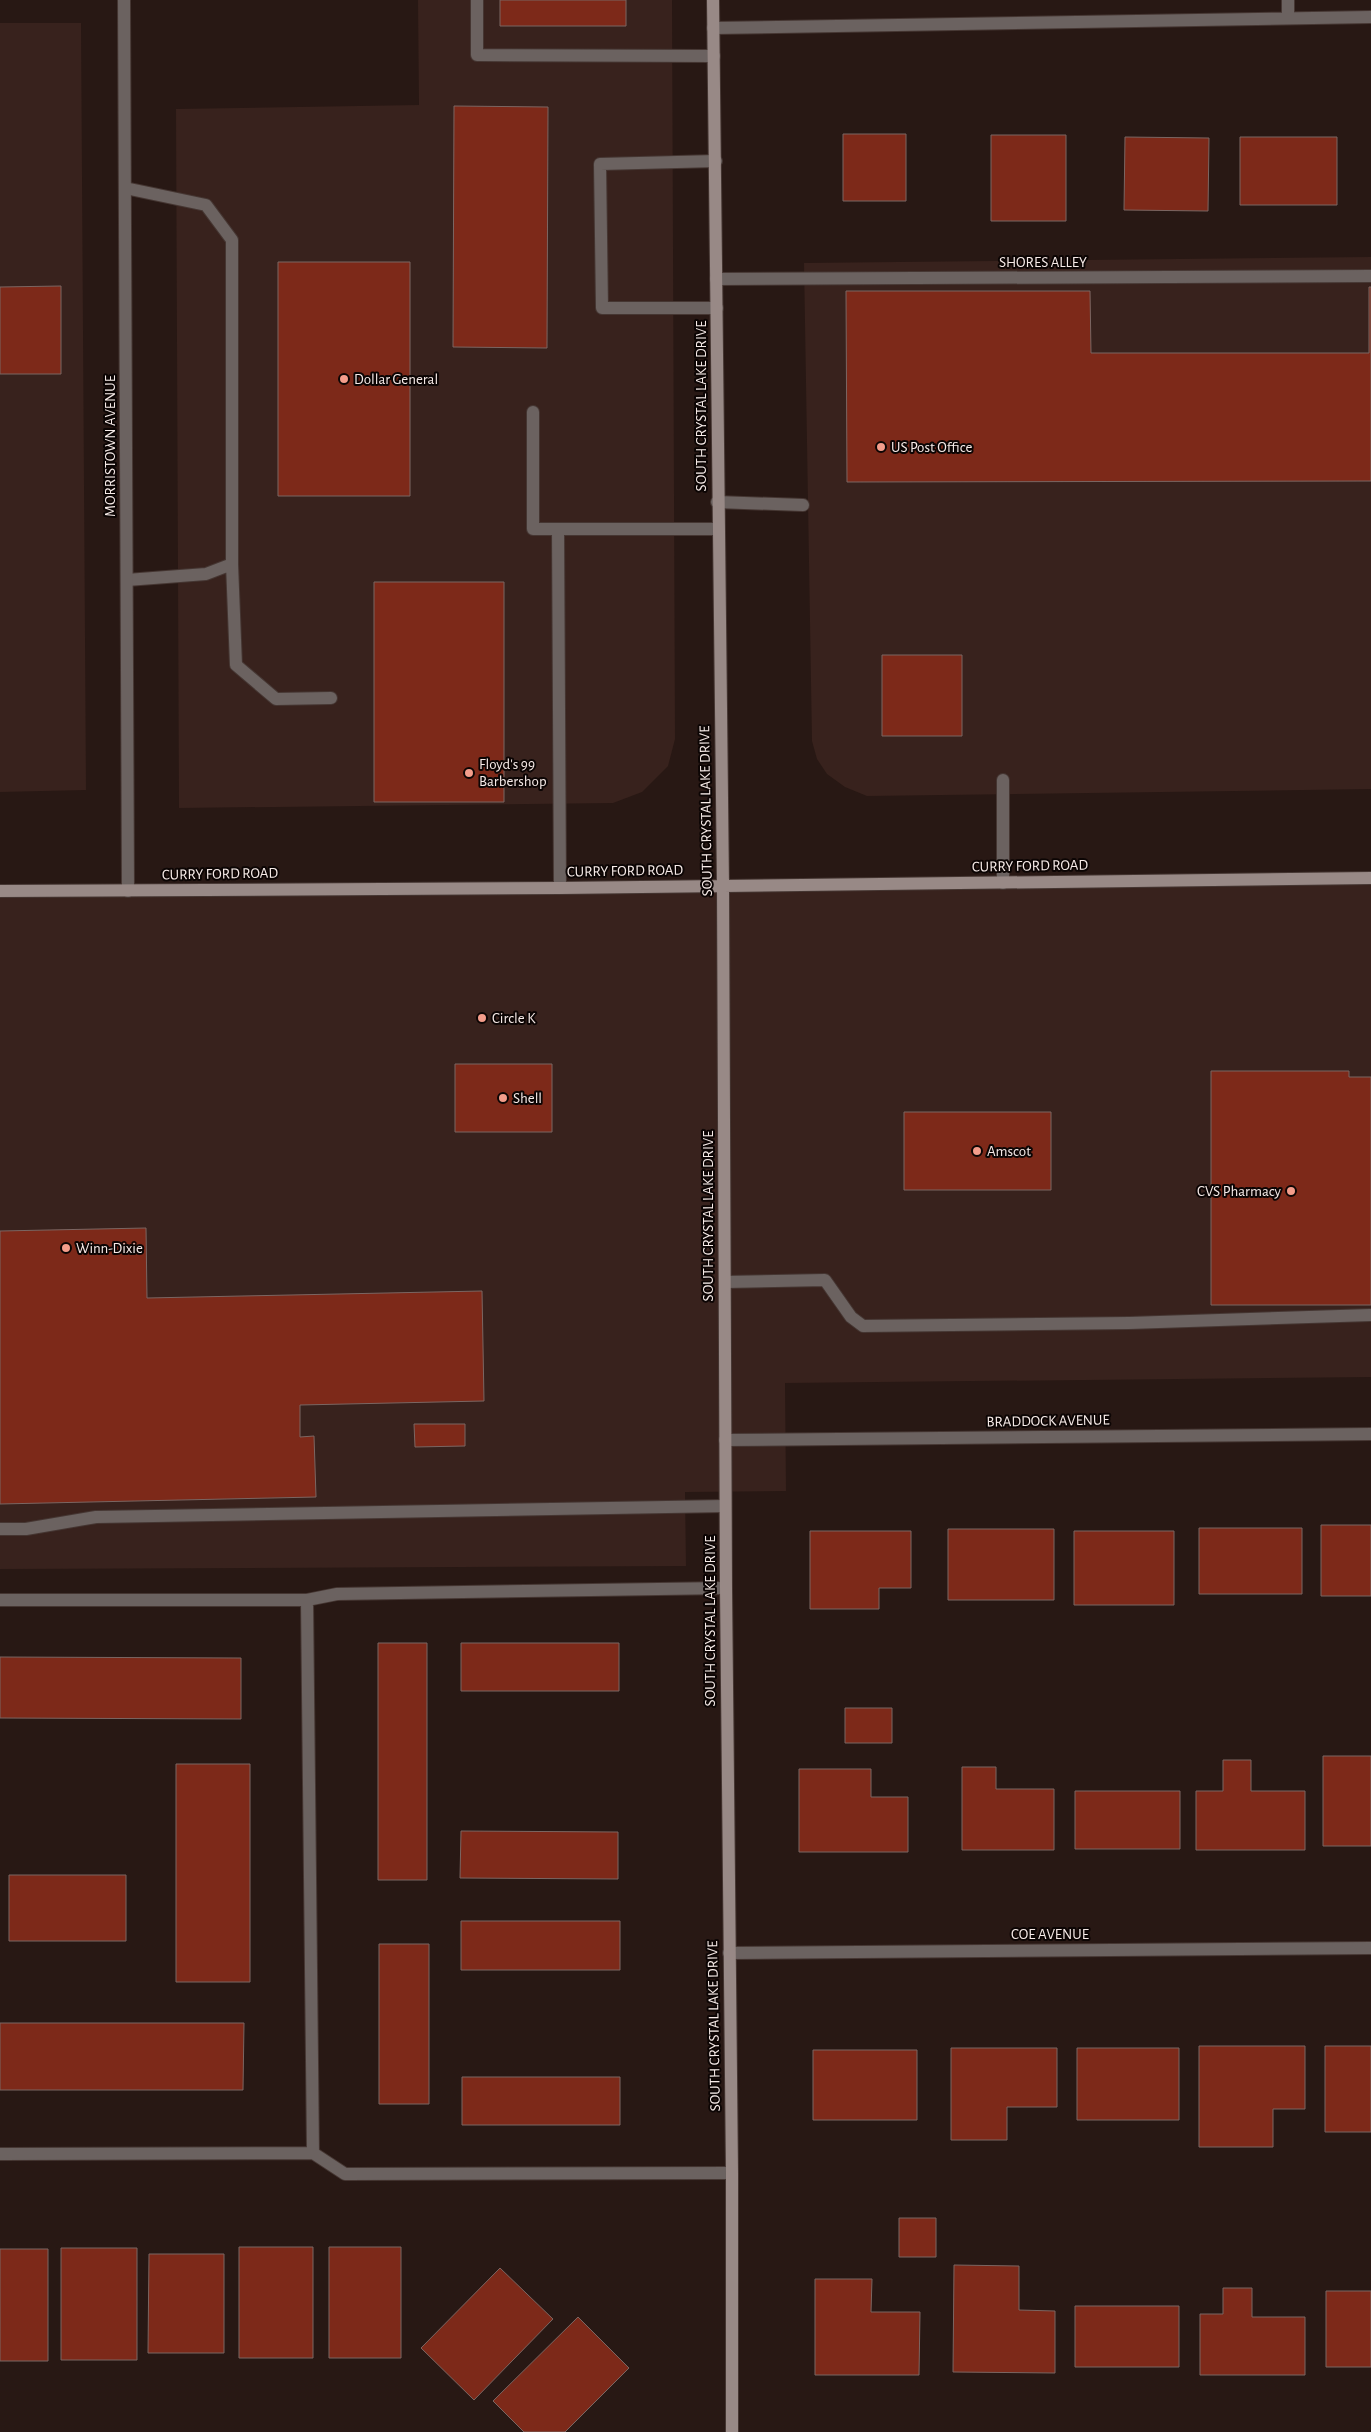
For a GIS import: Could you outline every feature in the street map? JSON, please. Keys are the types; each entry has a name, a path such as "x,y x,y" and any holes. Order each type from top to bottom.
{"street":[{"name":"MORRISTOWN AVENUE","path":"124,0 128,891"},
{"path":"477,0 477,55 714,56"},
{"name":"SOUTH CRYSTAL LAKE DRIVE","path":"713,0 716,160 717,502 723,886 725,1506 732,2173 732,2432"},
{"path":"1288,0 1288,18"},
{"path":"713,28 1371,17"},
{"path":"716,160 600,164 600,173 602,308 717,308"},
{"path":"125,188 206,205 232,240 232,564 236,665 276,699 331,698"},
{"name":"SHORES ALLEY","path":"716,279 1371,276"},
{"path":"533,412 533,529 718,529"},
{"path":"717,502 803,505"},
{"path":"558,529 560,888"},
{"path":"127,580 206,574 232,564"},
{"path":"1003,780 1003,882"},
{"name":"CURRY FORD ROAD","path":"0,891 560,888 1371,878"},
{"path":"725,1282 825,1280 851,1317 863,1326 1129,1323 1371,1316"},
{"name":"BRADDOCK AVENUE","path":"725,1440 1371,1434"},
{"path":"0,1529 26,1529 96,1517 725,1506"},
{"path":"0,1600 306,1600 338,1594 726,1588"},
{"path":"306,1600 313,2153"},
{"name":"COE AVENUE","path":"729,1953 1371,1948"},
{"path":"0,2154 313,2153 346,2174 732,2173"}],"shaded area":[{"path":"418,0 672,0 675,739 668,766 642,792 613,803 179,808 176,109 419,105"},
{"path":"0,23 81,23 86,790 0,792"},
{"path":"1371,257 1371,789 867,796 845,787 827,774 817,759 812,741 804,263"},
{"path":"1371,882 1371,1377 785,1383 786,1491 685,1492 686,1566 0,1569 0,891"}],"building":[{"path":"500,0 626,0 626,26 500,26"},
{"path":"454,106 548,107 547,348 453,347"},
{"path":"843,134 906,134 906,201 843,201"},
{"path":"991,135 1066,135 1066,221 991,221"},
{"path":"1125,137 1209,138 1208,211 1124,210"},
{"path":"1240,137 1337,137 1337,205 1240,205"},
{"name":"Dollar General","path":"278,262 410,262 410,496 278,496"},
{"path":"61,286 61,374 0,374 0,287"},
{"path":"1369,287 1371,287 1371,481 847,482 846,291 1090,291 1091,353 1369,353"},
{"path":"374,582 504,582 504,802 374,802"},
{"path":"882,655 962,655 962,736 882,736"},
{"name":"Shell","path":"455,1064 552,1064 552,1132 455,1132"},
{"name":"CVS Pharmacy","path":"1211,1071 1349,1071 1349,1077 1371,1077 1371,1305 1211,1305"},
{"name":"Amscot","path":"904,1112 1051,1112 1051,1190 904,1190"},
{"path":"146,1228 147,1298 482,1291 484,1401 300,1405 300,1437 314,1436 316,1497 0,1504 0,1231"},
{"path":"414,1424 465,1424 465,1446 415,1447"},
{"path":"1321,1525 1371,1525 1371,1596 1321,1596"},
{"path":"1199,1528 1302,1528 1302,1594 1199,1594"},
{"path":"948,1529 1054,1529 1054,1600 948,1600"},
{"path":"810,1531 911,1531 911,1588 879,1588 879,1609 810,1609"},
{"path":"1074,1531 1174,1531 1174,1605 1074,1605"},
{"path":"378,1643 427,1643 427,1880 378,1880"},
{"path":"461,1643 619,1643 619,1691 461,1691"},
{"path":"0,1657 241,1658 241,1719 0,1718"},
{"path":"845,1708 892,1708 892,1743 845,1743"},
{"path":"1323,1756 1371,1756 1371,1846 1323,1846"},
{"path":"1223,1760 1251,1760 1251,1791 1305,1791 1305,1850 1196,1850 1196,1791 1223,1791"},
{"path":"176,1764 250,1764 250,1982 176,1982"},
{"path":"962,1767 996,1767 996,1789 1054,1789 1054,1850 962,1850"},
{"path":"799,1769 871,1769 871,1797 908,1797 908,1852 799,1852"},
{"path":"1075,1791 1180,1791 1180,1849 1075,1849"},
{"path":"461,1831 618,1832 618,1879 460,1878"},
{"path":"9,1875 126,1875 126,1941 9,1941"},
{"path":"461,1921 620,1921 620,1970 461,1970"},
{"path":"379,1944 429,1944 429,2104 379,2104"},
{"path":"0,2023 244,2023 243,2090 0,2090"},
{"path":"1199,2046 1305,2046 1305,2109 1273,2109 1273,2147 1199,2147"},
{"path":"1325,2046 1371,2046 1371,2132 1325,2132"},
{"path":"951,2048 1057,2048 1057,2107 1007,2107 1007,2140 951,2140"},
{"path":"1077,2048 1179,2048 1179,2120 1077,2120"},
{"path":"813,2050 917,2050 917,2120 813,2120"},
{"path":"462,2077 620,2077 620,2125 462,2125"},
{"path":"899,2218 936,2218 936,2257 899,2257"},
{"path":"239,2247 313,2247 313,2358 239,2358"},
{"path":"329,2247 401,2247 401,2358 329,2358"},
{"path":"61,2248 137,2248 137,2360 61,2360"},
{"path":"0,2249 48,2249 48,2361 0,2361"},
{"path":"149,2254 224,2254 224,2353 148,2353"},
{"path":"954,2265 1019,2266 1019,2310 1055,2311 1055,2373 953,2372"},
{"path":"500,2268 553,2319 474,2400 421,2348"},
{"path":"815,2279 872,2279 871,2312 920,2312 919,2375 815,2375"},
{"path":"1223,2288 1252,2288 1252,2317 1305,2317 1305,2375 1200,2375 1200,2314 1223,2314"},
{"path":"1326,2291 1371,2291 1371,2367 1326,2367"},
{"path":"1075,2306 1179,2306 1179,2367 1075,2367"},
{"path":"578,2317 629,2368 565,2432 524,2432 493,2401"}],"place":[{"name":"Dollar General","path":"344,379"},
{"name":"US Post Office","path":"881,447"},
{"name":"Floyd's 99 Barbershop","path":"469,773"},
{"name":"Circle K","path":"482,1018"},
{"name":"Shell","path":"503,1098"},
{"name":"Amscot","path":"977,1151"},
{"name":"CVS Pharmacy","path":"1291,1191"},
{"name":"Winn-Dixie","path":"66,1248"}]}
